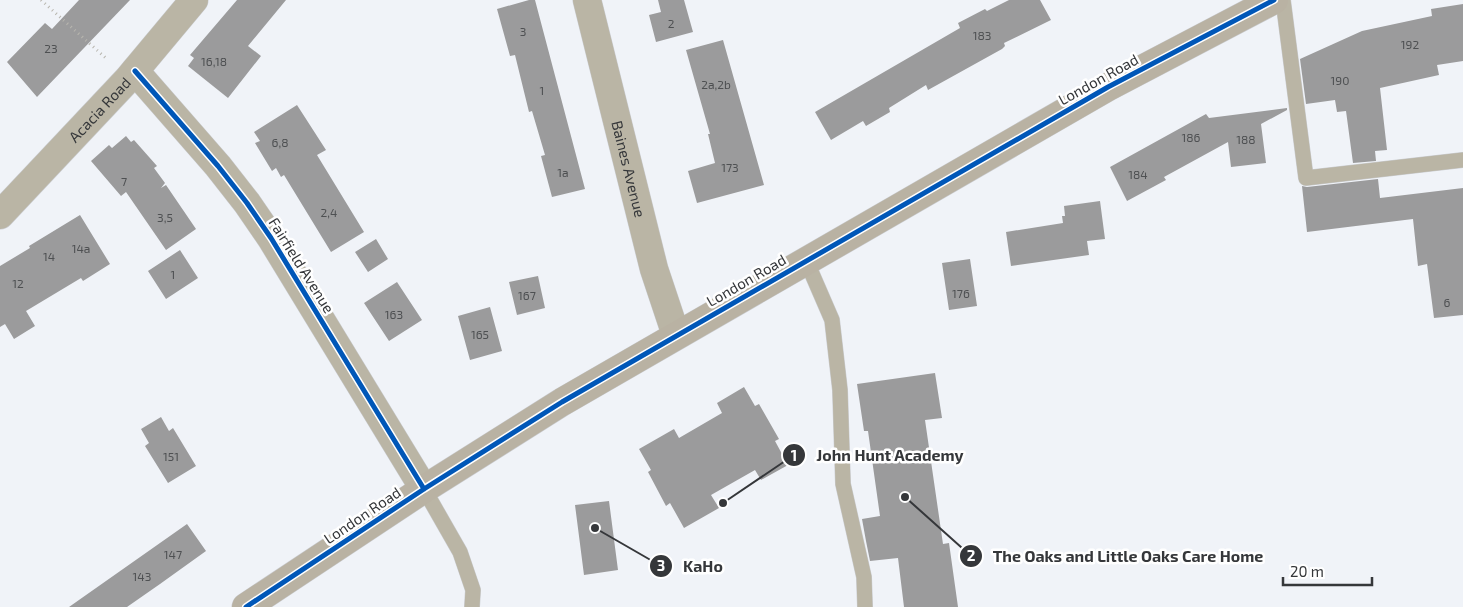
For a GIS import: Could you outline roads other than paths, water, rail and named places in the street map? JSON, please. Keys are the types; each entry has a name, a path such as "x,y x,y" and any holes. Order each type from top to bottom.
{"main road":[{"name":"London Road","path":"246,607 424,489 562,402 1108,87 1274,0"}],"street":[{"name":"Acacia Road","path":"0,215 132,75 194,0"},
{"name":"Baines Avenue","path":"588,0 654,269 676,336"},
{"name":"Fairfield Avenue","path":"132,75 218,166 272,238 424,489"}],"lane":[{"path":"1283,0 1306,178 1463,160"},
{"path":"806,260 832,320 840,390 843,484 864,578 865,607"},
{"path":"424,489 460,552 472,590 472,607"}],"place":[{"name":"The Oaks and Little Oaks Care Home","path":"905,497"},
{"name":"John Hunt Academy","path":"723,503"},
{"name":"KaHo","path":"595,528"}]}
